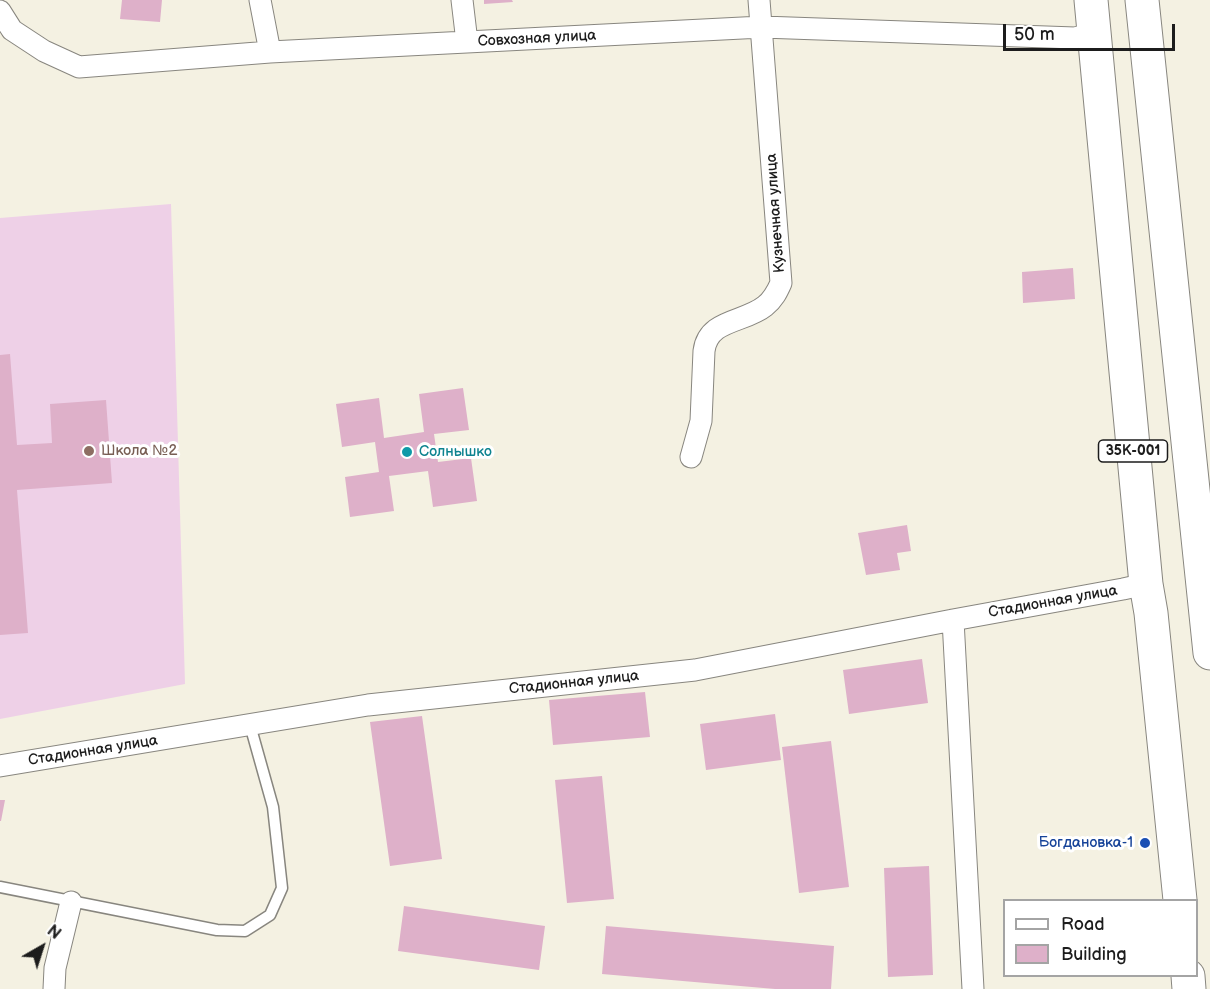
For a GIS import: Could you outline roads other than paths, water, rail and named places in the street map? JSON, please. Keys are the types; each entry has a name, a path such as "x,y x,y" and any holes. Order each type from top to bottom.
{"main road":[{"name":"35К-001","path":"1090,0 1146,584 1151,613 1180,899"},
{"name":"35К-001","path":"1142,0 1210,653"}],"street":[{"path":"260,0 270,52"},
{"path":"462,0 467,42"},
{"name":"Кузнечная улица","path":"691,457 701,421 704,351 708,337 720,327 765,307 775,296 781,284 759,0"},
{"name":"Совхозная улица","path":"0,11 12,30 44,51 79,67 270,52 762,27 1075,38 1094,33"},
{"name":"Стадионная улица","path":"0,766 368,705 695,670 1146,584"},
{"path":"953,620 973,989"},
{"path":"54,989 55,968 71,902"}],"lane":[{"path":"0,887 218,930 245,931 270,915 282,888 273,807 250,725"}],"place":[{"name":"Школа №2","path":"89,451"},
{"name":"Солнышко","path":"407,452"},
{"name":"Богдановка-1","path":"1145,843"}]}
